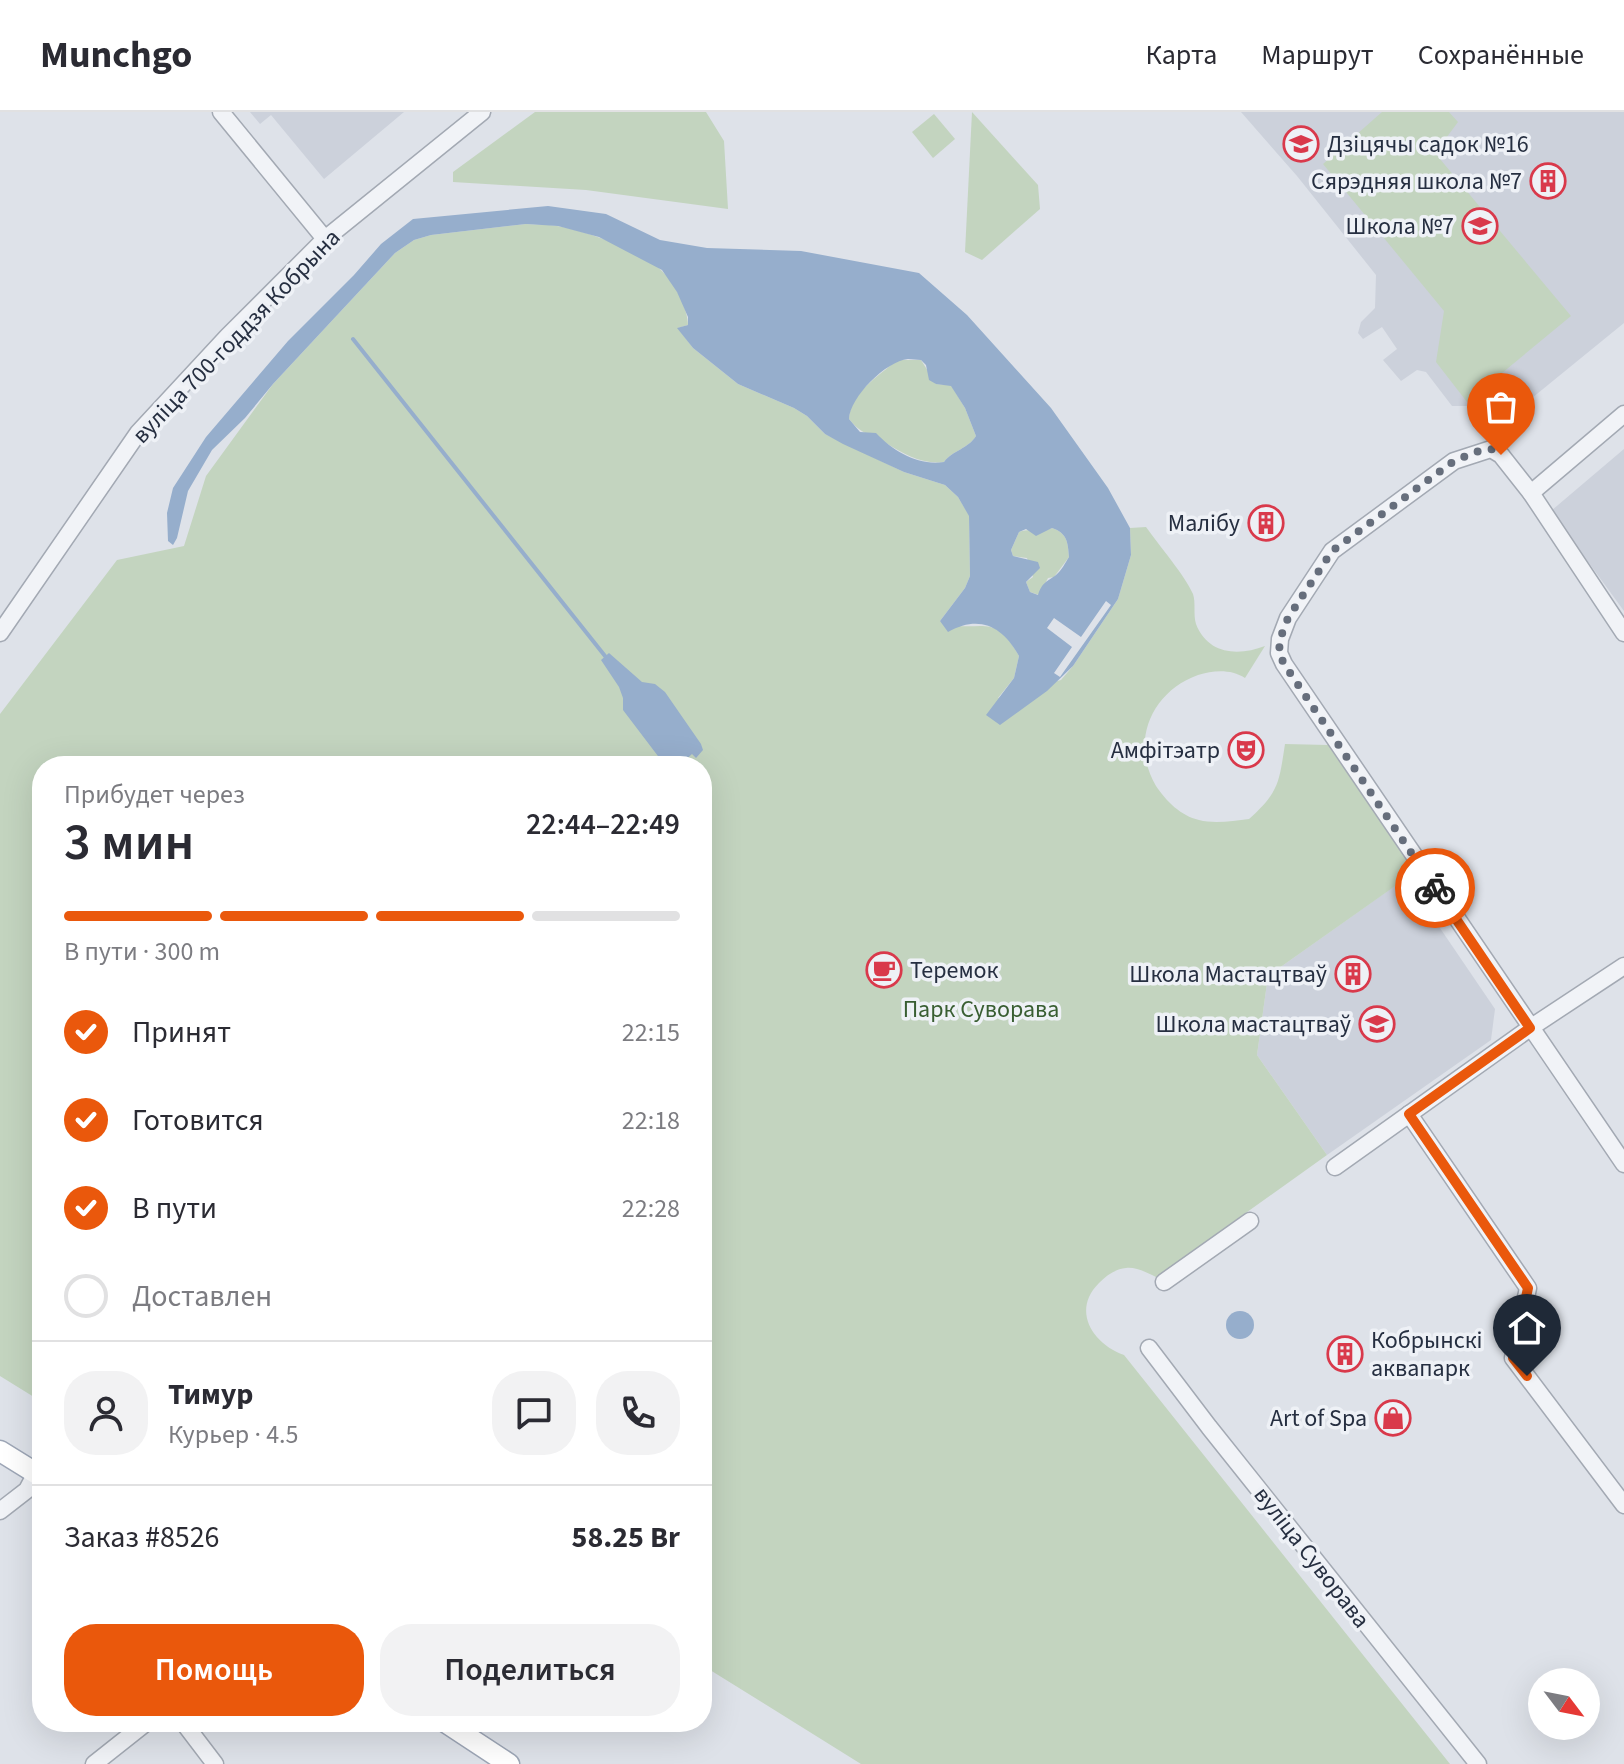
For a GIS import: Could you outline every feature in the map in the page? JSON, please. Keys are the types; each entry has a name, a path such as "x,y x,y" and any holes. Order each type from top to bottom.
{"main road":[{"path":"0,1451 32,1471"},
{"path":"460,1732 505,1763"}],"street":[{"path":"221,112 325,239"},
{"name":"вуліца 700-годдзя Кобрына","path":"0,633 138,433 227,337 325,239 482,112"},
{"path":"1531,493 1624,414"},
{"path":"1624,633 1531,493 1501,455 1491,449 1454,461 1332,551 1288,618 1280,639 1279,653 1624,1164"},
{"path":"1335,1167 1530,1028 1624,966"},
{"path":"1409,1114 1528,1288 1513,1358 1624,1505"},
{"path":"1164,1282 1250,1221"},
{"name":"вуліца Суворава","path":"1149,1348 1478,1764"},
{"path":"0,1511 32,1484"},
{"path":"94,1764 134,1732"},
{"path":"191,1732 215,1764"}],"shaded area":[{"path":"250,112 404,112 324,179 271,115 260,124"},
{"name":"Школа №7","path":"1241,112 1624,112 1624,323 1499,425 1488,413 1471,406 1452,406 1426,372 1417,370 1401,381 1383,360 1397,349 1382,327 1363,339 1358,333 1361,322 1375,308 1376,275"},
{"path":"1624,449 1624,611 1551,511"},
{"name":"Школа мастацтваў","path":"1406,878 1495,1009 1491,1040 1327,1155 1257,1055 1268,976"}],"green space":[{"path":"535,112 706,112 724,141 728,209 586,190 453,182 453,172"},
{"path":"972,112 1038,185 1040,209 982,260 965,252"},
{"path":"1382,112 1449,112 1458,122 1435,153 1571,316 1467,402 1436,362 1444,311 1323,164"},
{"path":"934,114 955,139 933,158 912,132"},
{"name":"Парк Суворава","path":"526,224 553,225 612,242 652,263 671,281 687,318 688,325 678,328 693,348 738,384 794,408 825,434 904,472 945,485 958,497 969,515 970,576 965,588 940,621 992,628 1009,641 1019,656 1014,678 998,698 1061,680 1073,666 1118,599 1131,555 1130,528 1146,527 1178,570 1194,597 1196,624 1208,642 1235,652 1265,646 1245,678 1222,671 1198,675 1168,693 1157,706 1145,736 1148,769 1156,786 1174,807 1192,818 1217,822 1249,819 1276,786 1285,744 1328,745 1415,872 1268,976 1257,1055 1327,1155 1156,1277 1130,1268 1111,1273 1091,1294 1086,1315 1095,1335 1124,1355 1450,1764 861,1764 712,1671 712,756 32,756 32,1396 0,1376 0,714 117,560 184,546 206,476 273,384 395,253 414,240 431,235"},
{"path":"897,360 921,360 936,384 951,385 965,408 976,436 944,462 929,462 907,455 862,431 849,419 854,401 860,393"},
{"path":"1052,528 1066,539 1069,557 1054,577 1048,578 1039,595 1030,592 1026,582 1033,577 1027,558 1013,556 1011,550 1019,532"}],"water":[{"path":"548,206 606,214 660,240 707,248 801,251 919,273 967,315 1051,408 1108,488 1130,528 1131,555 1118,599 1073,666 1047,691 1000,725 986,715 1014,678 1019,656 1006,637 990,626 970,624 948,632 940,621 965,588 970,576 969,516 958,497 945,485 904,472 843,444 825,434 794,408 738,384 693,348 677,328 688,325 688,317 677,292 662,270 599,237 558,226 526,224 431,235 414,240 395,253 212,450 188,491 173,545 168,541 167,513 173,488 206,437 288,341 381,244 413,219","holes":["908,359 921,360 926,365 929,380 951,386 965,408 976,436 944,462 925,462 907,456 876,433 860,432 849,419 862,391 890,366","1052,528 1066,539 1069,557 1058,573 1043,585 1038,595 1030,592 1026,582 1040,568 1038,562 1013,556 1011,550 1019,532 1026,529 1036,536"]},
{"path":"609,653 642,682 655,684 665,692 701,744 703,750 698,756 658,756 623,710 619,687 601,660"},
{"path":"1240,1311 1250,1315 1254,1325 1250,1335 1240,1339 1230,1335 1226,1325 1230,1315"}],"pier":[{"path":"1106,601 1111,605 1060,677 1054,673 1072,647 1047,628 1054,618 1081,637"}],"waterway":[{"path":"353,339 605,656"}],"way so far":[{"path":"1435,888 1284,664 1279,653 1280,639 1288,618 1332,551 1454,461 1481,450 1491,449 1501,455"}],"place":[{"name":"Дзіцячы садок №16","path":"1301,144"},
{"name":"Сярэдняя школа №7","path":"1548,181"},
{"name":"Школа №7","path":"1480,226"},
{"name":"Малібу","path":"1266,523"},
{"name":"Амфітэатр","path":"1246,750"},
{"name":"Теремок","path":"884,970"},
{"name":"Школа Мастацтваў","path":"1353,974"},
{"name":"Школа мастацтваў","path":"1377,1024"},
{"name":"Кобрынскі аквапарк","path":"1345,1354"},
{"name":"Art of Spa","path":"1393,1418"}],"route":[{"path":"1435,888 1530,1028 1409,1114 1528,1288 1513,1358 1527,1376"}]}
